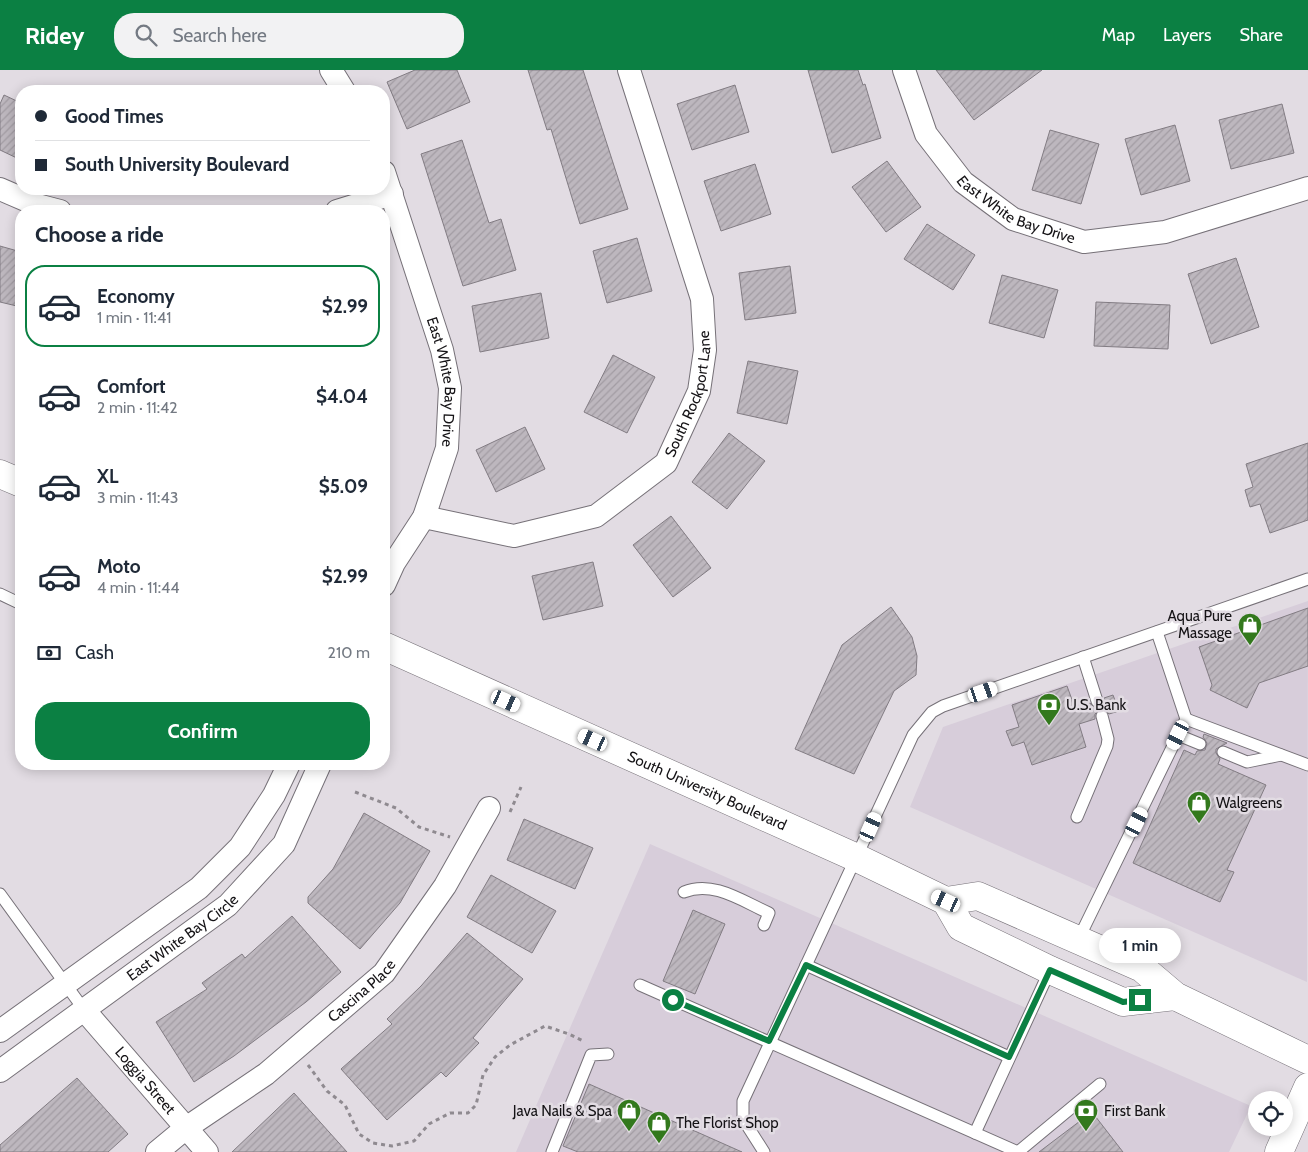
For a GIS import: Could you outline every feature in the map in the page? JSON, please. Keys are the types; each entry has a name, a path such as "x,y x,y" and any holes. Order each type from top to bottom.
{"main road":[{"path":"0,474 15,481"},
{"name":"South University Boulevard","path":"390,649 857,858 946,901"},
{"path":"1175,996 1123,1002 1050,970 961,926 946,901 978,896 1142,968 1175,996 1308,1060"},
{"path":"1279,1152 1308,1087"}],"street":[{"path":"331,70 340,85"},
{"name":"South Rockport Lane","path":"424,517 514,536 596,516 666,463 699,391 705,350 702,299 629,70"},
{"name":"East White Bay Drive","path":"904,70 926,134 962,182 1013,219 1084,242 1165,232 1308,188"},
{"name":"East White Bay Drive","path":"390,188 442,350 450,388 447,448 424,517 390,572"},
{"path":"0,189 37,205"},
{"path":"356,205 389,195"},
{"path":"0,1031 199,888 240,847 274,795 286,770"},
{"name":"East White Bay Circle","path":"0,1071 85,1011 228,905 284,844 317,770"},
{"name":"Cascina Place","path":"157,1152 186,1128 266,1074 384,973 445,886 490,808"},
{"name":"Loggia Street","path":"85,1011 207,1152"}],"lane":[{"path":"764,1152 742,1119 743,1101 769,1041 857,858 913,734 932,712 943,706 1308,579"},
{"path":"0,594 15,601"},
{"path":"1078,940 1186,719 1157,632"},
{"path":"1083,658 1097,701"},
{"path":"1077,818 1107,746 1108,739 1102,716"},
{"path":"1186,719 1308,765"},
{"path":"1178,735 1200,744"},
{"path":"1223,752 1247,762 1281,755"},
{"path":"684,892 696,887 718,889 769,913 764,924"},
{"path":"0,894 85,1011"},
{"path":"806,965 1009,1057"},
{"path":"975,1133 1050,970"},
{"path":"640,985 1018,1152 1100,1084"},
{"path":"552,1152 591,1055 608,1054"}],"path":[{"path":"355,792 396,808 419,827 442,834 467,847"},
{"path":"298,1047 327,1091 345,1105 359,1134 373,1143 392,1146 414,1141 429,1124 450,1113 468,1112 476,1105 483,1075 495,1057 529,1033 545,1026 569,1034 585,1042 591,1055"}],"shaded area":[{"path":"1308,601 1307,982 910,807 943,727"},
{"path":"650,844 1248,1105 1248,1112 1229,1152 516,1152"}],"building":[{"path":"415,70 457,70 470,102 407,129 390,85 387,82"},
{"path":"528,70 583,70 628,209 580,224 551,129 547,130"},
{"path":"808,70 858,70 863,85 865,84 881,138 832,153"},
{"path":"936,70 1042,70 974,120"},
{"path":"735,85 749,132 692,150 677,104"},
{"path":"4,95 15,100 15,157 0,150 0,104"},
{"path":"1282,104 1294,153 1231,169 1219,120"},
{"path":"1175,125 1190,181 1141,195 1125,139"},
{"path":"1050,130 1099,144 1081,204 1032,190"},
{"path":"462,140 489,223 501,219 516,270 463,286 421,154"},
{"path":"887,161 921,207 886,232 852,187"},
{"path":"755,164 771,214 721,231 704,181"},
{"path":"927,224 975,255 953,290 904,259"},
{"path":"637,238 652,291 607,303 593,251"},
{"path":"0,246 15,250 15,306 0,302"},
{"path":"1236,258 1259,327 1211,344 1188,274"},
{"path":"790,266 796,313 745,320 739,273"},
{"path":"1002,275 1058,290 1044,338 989,323"},
{"path":"541,293 549,338 480,352 472,306"},
{"path":"1096,302 1170,305 1168,349 1094,346"},
{"path":"613,355 655,377 627,433 584,412"},
{"path":"748,361 798,371 787,424 737,413"},
{"path":"525,427 545,469 496,492 476,450"},
{"path":"729,433 765,461 727,509 692,482"},
{"path":"1308,443 1308,520 1270,533 1260,504 1250,507 1245,490 1253,487 1246,464"},
{"path":"671,516 711,568 673,597 633,545"},
{"path":"593,562 603,606 543,620 532,576"},
{"path":"891,607 912,637 917,656 916,675 894,691 854,774 795,749 842,645"},
{"path":"1308,608 1308,666 1259,683 1247,708 1210,690 1212,685 1199,647"},
{"name":"U.S. Bank","path":"1067,686 1075,708 1090,703 1095,708 1100,708 1104,703 1104,698 1113,695 1119,711 1109,714 1104,709 1100,709 1095,714 1095,719 1079,724 1086,747 1032,765 1024,742 1012,746 1006,731 1019,727 1012,705"},
{"name":"Walgreens","path":"1204,734 1227,743 1216,749 1220,759 1218,764 1266,785 1227,870 1234,872 1220,902 1133,863 1184,750 1195,755 1197,751 1205,750 1207,743 1203,737"},
{"path":"364,813 430,851 400,903 360,949 308,903 308,897 333,869"},
{"path":"524,819 593,848 575,889 507,860"},
{"path":"491,875 556,911 532,953 467,917"},
{"path":"693,910 725,924 695,994 663,981"},
{"path":"292,916 341,972 306,1002 234,1056 194,1082 156,1022 207,989 202,983 242,954 245,958"},
{"path":"467,933 523,979 473,1038 479,1043 446,1077 441,1072 387,1120 341,1069 392,1024 387,1019 421,986"},
{"path":"77,1078 128,1134 108,1152 0,1152 0,1145"},
{"path":"589,1084 742,1152 578,1152 563,1146"},
{"path":"294,1093 347,1152 232,1152"},
{"name":"First Bank","path":"1092,1112 1123,1152 1039,1152"}],"place":[{"name":"Aqua Pure Massage","path":"1250,646"},
{"name":"U.S. Bank","path":"1049,726"},
{"name":"Walgreens","path":"1199,824"},
{"name":"Java Nails & Spa","path":"629,1132"},
{"name":"First Bank","path":"1086,1132"},
{"name":"The Florist Shop","path":"659,1144"}],"route":[{"path":"673,1000 769,1041 806,965 1009,1057 1050,970 1123,1002 1140,1000"}]}
